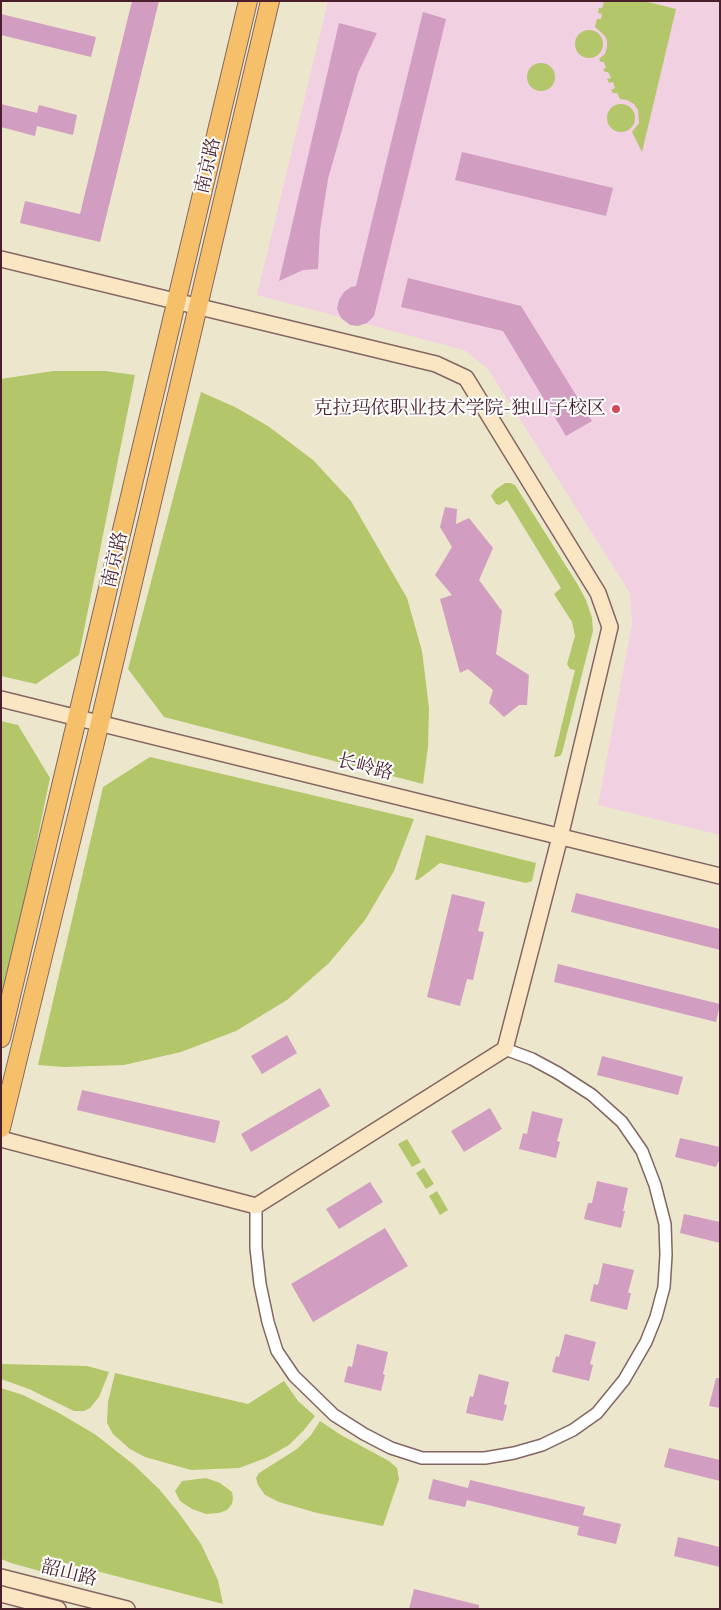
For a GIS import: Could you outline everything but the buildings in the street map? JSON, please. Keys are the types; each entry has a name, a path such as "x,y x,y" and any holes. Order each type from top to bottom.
{"main road":[{"name":"南京路","path":"1,1038 248,1"},
{"name":"南京路","path":"1,1128 100,722 270,1"}],"street":[{"path":"1,259 436,364 466,378 598,594 610,627 560,837 505,1049 256,1206 1,1139"},
{"name":"长岭路","path":"1,699 720,876"},
{"path":"256,1206 256,1248 260,1284 268,1322 277,1351 294,1376 334,1415 391,1448 422,1458 484,1458 514,1453 542,1445 573,1430 597,1413 624,1380 646,1342 656,1317 664,1287 666,1256 665,1224 656,1185 642,1151 622,1122 592,1095 558,1072 532,1058 505,1049"},
{"name":"韶山路","path":"1,1577 127,1609"},
{"name":"韶山路","path":"1,1594 58,1609"}],"shaded area":[{"name":"克拉玛依职业技术学院-独山子校区","path":"328,1 720,1 720,835 598,805 632,624 630,593 488,369 464,350 257,295"}],"green space":[{"path":"600,1 644,1 676,9 642,152 632,132 639,123 638,110 634,104 620,99 617,93 613,93 611,90 615,88 613,82 609,83 607,79 611,78 608,72 605,72 603,69 606,68 604,62 601,62 599,59 605,54 607,47 605,36 595,27 597,19 601,19 602,14 598,13 599,8 602,8 604,3"},
{"path":"589,30 599,34 603,44 599,54 589,58 579,54 575,44 579,34"},
{"path":"541,63 551,67 555,77 551,87 541,91 531,87 527,77 531,67"},
{"path":"621,104 631,108 635,118 631,128 621,132 611,128 607,118 611,108"},
{"path":"53,371 105,371 135,375 79,655 36,684 1,676 1,379"},
{"path":"201,392 235,407 268,426 313,460 351,501 407,598 422,651 429,708 428,747 423,784 164,717 128,669"},
{"path":"505,483 515,485 578,585 586,600 592,618 593,631 560,756 554,757 575,670 570,669 567,664 575,636 572,622 554,594 561,588 507,500 500,505 496,504 491,496 495,490"},
{"path":"1,721 18,725 50,778 1,1014"},
{"path":"150,757 414,819 394,871 365,920 329,963 287,1000 236,1031 181,1052 124,1065 64,1067 38,1065 103,787"},
{"path":"426,835 536,863 532,881 526,883 440,863 418,880 415,880"},
{"path":"407,1139 421,1162 412,1167 398,1144"},
{"path":"424,1168 434,1184 426,1189 416,1173"},
{"path":"437,1191 448,1210 440,1215 429,1196"},
{"path":"1,1364 87,1366 109,1372 99,1397 90,1408 84,1411 74,1411 29,1389 1,1379"},
{"path":"115,1373 248,1404 284,1381 298,1401 315,1416 289,1445 266,1458 239,1468 191,1470 145,1457 130,1449 113,1434 107,1423 108,1402"},
{"path":"1,1388 23,1395 59,1413 96,1435 134,1465 159,1489 201,1544 218,1580 223,1604 62,1562 58,1576 1,1559"},
{"path":"320,1421 341,1435 389,1461 397,1468 399,1479 383,1526 317,1513 279,1502 265,1495 258,1485 256,1478 259,1473 297,1449 311,1435"},
{"path":"206,1478 220,1483 232,1492 232,1504 227,1510 206,1514 192,1509 180,1501 175,1491 182,1481"}],"place":[{"name":"克拉玛依职业技术学院-独山子校区","path":"616,409"}]}
